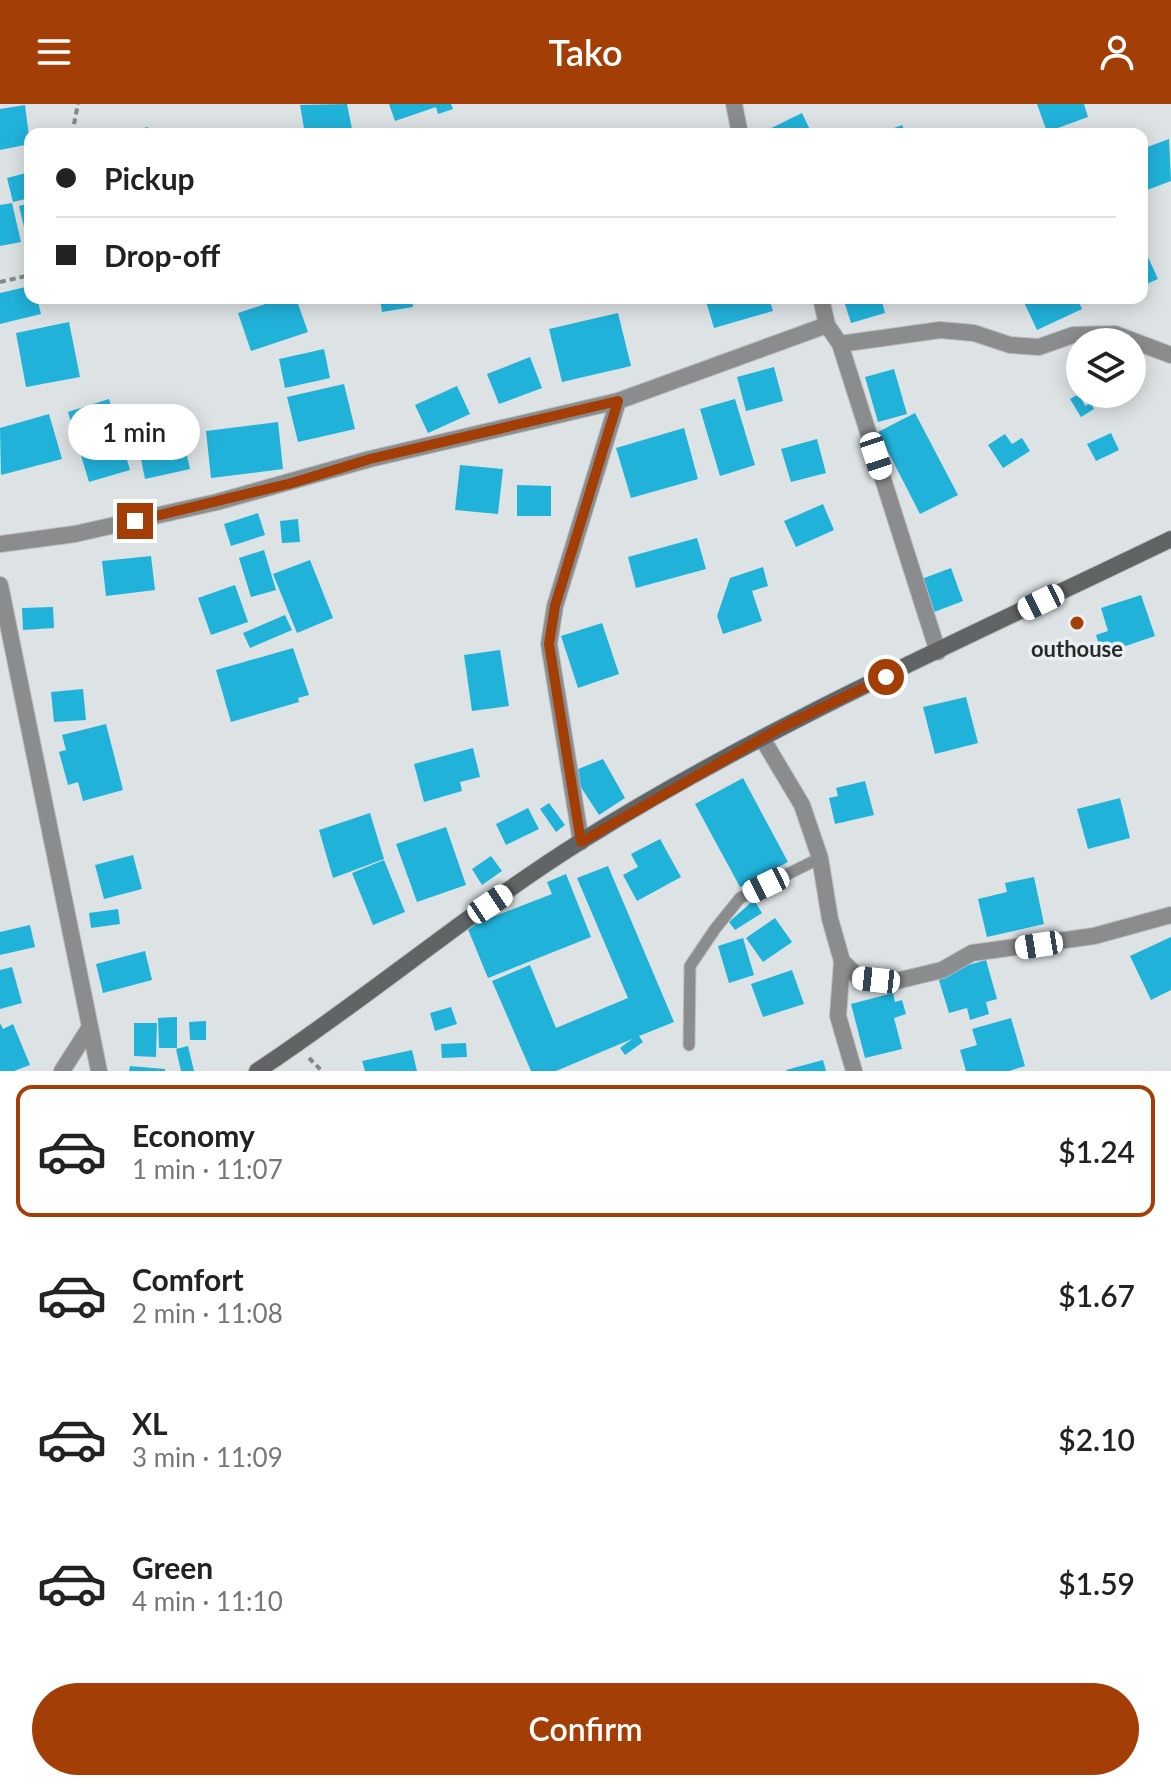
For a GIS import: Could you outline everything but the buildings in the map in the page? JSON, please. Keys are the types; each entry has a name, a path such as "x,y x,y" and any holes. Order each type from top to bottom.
{"street":[{"path":"734,104 739,128"},
{"path":"822,304 827,325 840,344 938,652"},
{"path":"0,544 75,534 162,515 292,483 370,459 618,401 827,325"},
{"path":"840,344 940,330 974,333 1010,345 1039,347 1073,335 1115,334 1171,355"},
{"path":"581,842 549,644 555,606 618,401"},
{"path":"257,1071 444,935 581,842 762,738 1171,539"},
{"path":"0,585 99,1071"},
{"path":"762,738 802,805 820,858 830,919 842,961 838,1016 854,1071"},
{"path":"842,961 860,979 892,982 942,970 972,953 1094,936 1171,915"},
{"path":"62,1071 90,1027"}],"lane":[{"path":"689,1045 690,966 715,929 740,898 820,858"}],"path":[{"path":"73,128 78,104"},
{"path":"0,282 24,276"}],"place":[{"name":"outhouse","path":"1077,623"}],"route":[{"path":"135,521 292,483 370,459 618,401 555,606 549,644 581,842 782,727 886,677"}]}
